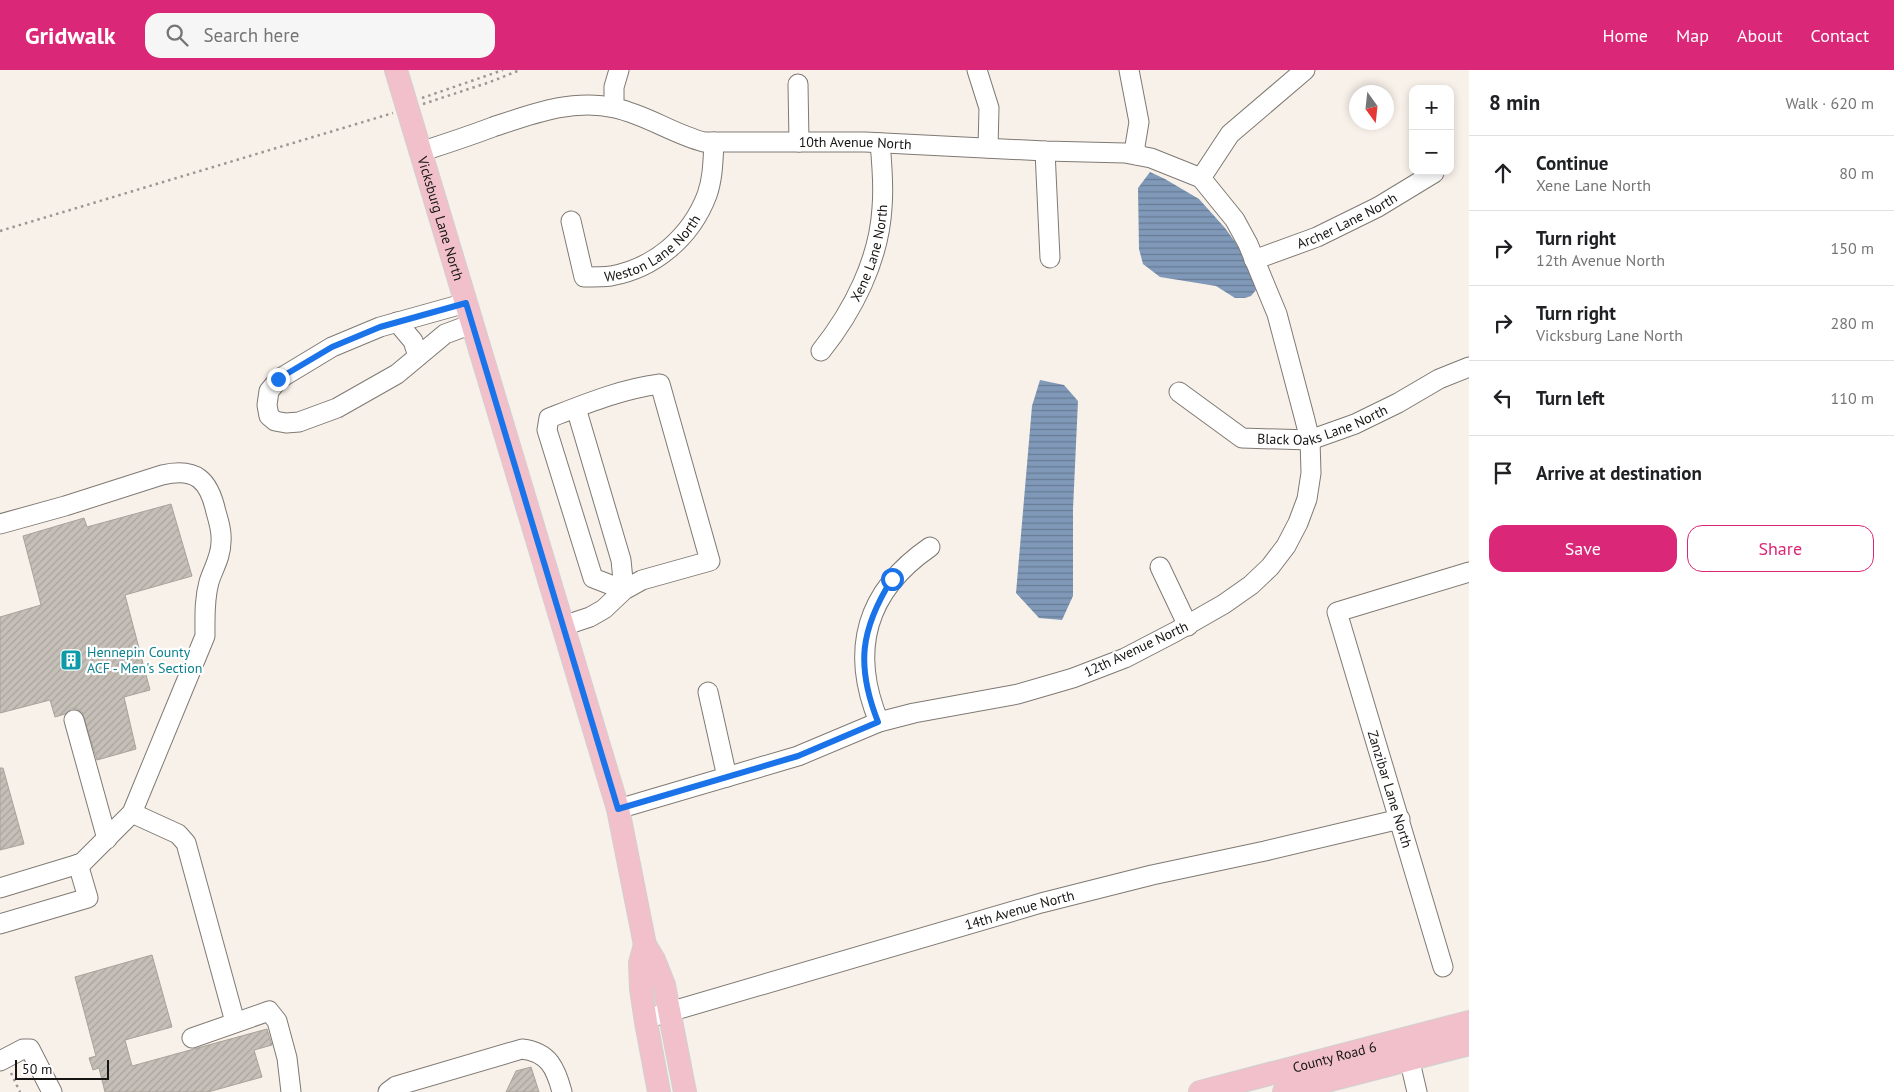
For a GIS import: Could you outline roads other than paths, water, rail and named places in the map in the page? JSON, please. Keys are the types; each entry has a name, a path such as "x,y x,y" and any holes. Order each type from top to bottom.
{"main road":[{"name":"Vicksburg Lane North","path":"396,70 618,809 645,945 660,975 685,1092"},
{"name":"Vicksburg Lane North","path":"645,945 640,963 640,974 645,1018 659,1092"},
{"name":"County Road 6","path":"1284,1092 1407,1049 1469,1022"},
{"name":"County Road 6","path":"1200,1092 1407,1049 1469,1044"}],"street":[{"path":"614,107 614,87 619,70"},
{"path":"977,70 989,108 988,148"},
{"path":"1129,70 1139,122 1135,146 1137,155"},
{"path":"1201,178 1230,134 1305,70"},
{"path":"798,84 798,142"},
{"name":"10th Avenue North","path":"420,152 538,112 564,106 583,105 614,107 646,117 687,137 714,142 880,143 1125,153 1151,158 1201,178 1236,220 1254,260"},
{"name":"Weston Lane North","path":"571,221 584,277 611,276 636,268 660,256 680,239 696,218 707,195 713,169 714,142"},
{"name":"Xene Lane North","path":"821,351 835,333 852,304 867,274 877,242 882,209 883,176 880,143"},
{"path":"1045,151 1050,258"},
{"name":"Archer Lane North","path":"1254,260 1317,237 1378,207 1431,175"},
{"name":"12th Avenue North","path":"618,809 798,756 878,722 914,713 1018,694 1073,678 1125,658 1188,626 1251,585 1270,568 1286,546 1298,524 1307,499 1311,472 1310,440 1277,314 1254,260"},
{"path":"469,313 397,374 337,408 299,422 286,423 275,421 269,416 266,405 270,391 278,379 332,347 397,322 469,313"},
{"path":"397,322 414,341 418,356"},
{"name":"Black Oaks Lane North","path":"1179,392 1242,438 1310,440 1355,424 1398,403 1439,379 1469,367"},
{"path":"563,626 590,617 604,609 624,590 642,580 710,561 660,384 641,386 601,398 549,418 547,430 592,578 624,590"},
{"path":"576,408 621,560 624,590"},
{"path":"0,524 174,472 195,476 206,483 212,496 222,542 220,555 209,582 204,607 205,636 132,813 82,863 0,888"},
{"path":"878,722 869,699 864,673 864,649 869,624 879,600 892,579 910,561 930,547"},
{"path":"1160,567 1188,626"},
{"name":"Zanzibar Lane North","path":"1443,967 1337,612 1469,572"},
{"path":"708,692 727,778"},
{"path":"74,720 107,838"},
{"path":"132,813 178,834 186,843 235,1022"},
{"name":"14th Avenue North","path":"645,1018 1041,903 1152,875 1400,819"},
{"path":"0,924 88,898 78,864"},
{"path":"192,1038 269,1011 277,1021 287,1058 291,1092"},
{"path":"0,1061 23,1049 30,1049 52,1092"},
{"path":"388,1092 396,1086 522,1049 534,1050 547,1059 557,1072 562,1092"},
{"path":"1407,1049 1418,1092"}],"water":[{"path":"1150,172 1199,199 1225,228 1249,261 1256,290 1251,296 1235,298 1216,286 1160,277 1143,264 1139,249 1138,188"},
{"path":"1040,380 1064,385 1078,401 1073,509 1073,596 1062,620 1039,618 1016,593 1032,406"}],"place":[{"name":"Hennepin County ACF - Men's Section","path":"71,660"}]}
